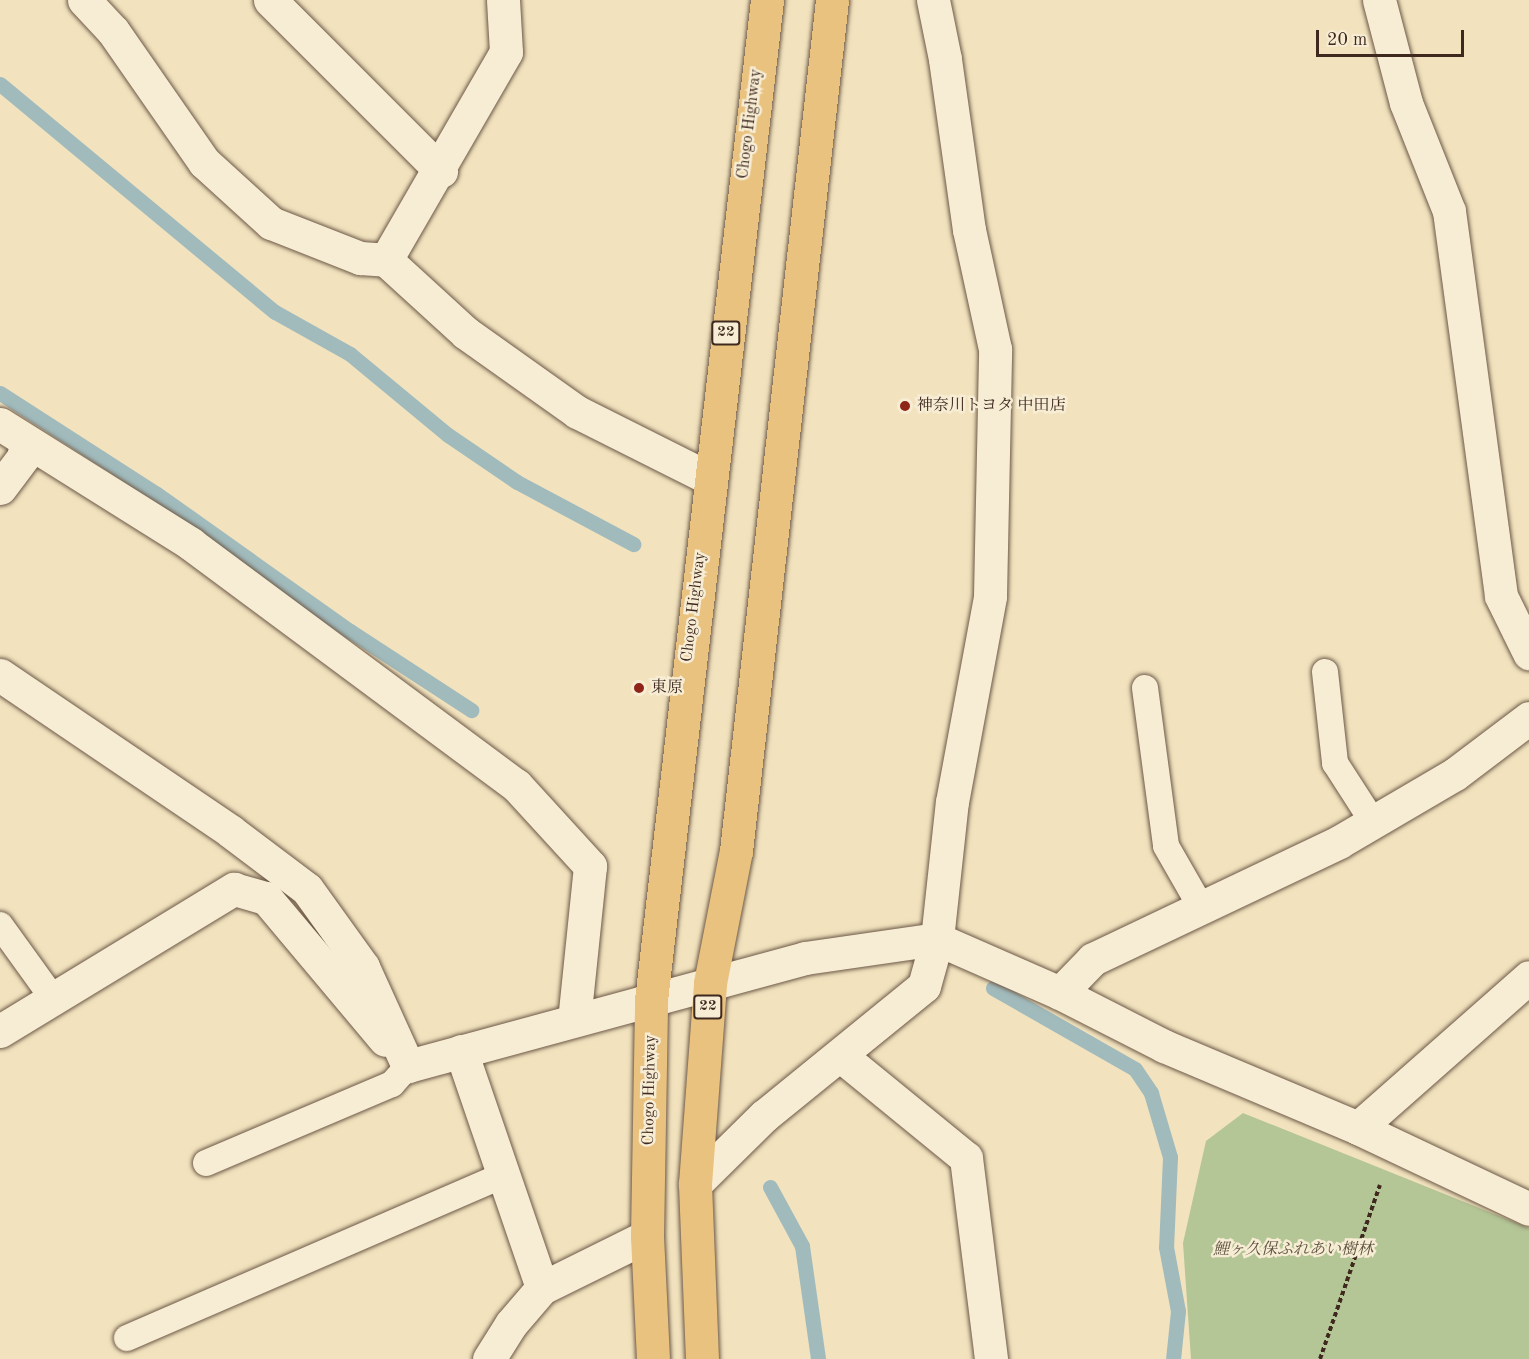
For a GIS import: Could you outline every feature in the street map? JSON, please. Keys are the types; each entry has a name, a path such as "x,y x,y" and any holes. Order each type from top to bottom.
{"main road":[{"name":"Chogo Highway","path":"653,1359 647,1236 651,1000 709,478 767,0"},
{"name":"22","path":"702,1359 695,1184 710,983 736,851 756,657 771,561 832,0"}],"street":[{"path":"84,0 113,31 204,162 272,223 360,258 386,260 466,333 577,412 709,478"},
{"path":"270,0 441,171"},
{"path":"386,260 441,171 506,52 503,0"},
{"path":"695,1184 764,1116 841,1056 924,986 937,939 952,802 990,596 995,349 969,231 945,59 933,0"},
{"path":"1379,0 1406,103 1449,211 1501,596 1529,654"},
{"path":"0,424 191,544 516,785 590,866 574,1020"},
{"path":"0,488 23,456 27,441"},
{"path":"0,675 230,831 307,889 363,967 408,1066"},
{"path":"1060,993 1093,959 1373,822 1455,774 1529,718"},
{"path":"0,1031 234,889 266,898 408,1066"},
{"path":"408,1066 805,958 937,939 1060,993 1164,1046 1358,1128 1529,1209"},
{"path":"1358,1128 1529,977"},
{"path":"461,1051 542,1288"},
{"path":"841,1056 966,1158 991,1359"},
{"path":"489,1359 511,1324 542,1288 647,1236"}],"lane":[{"path":"1325,672 1335,763 1373,822"},
{"path":"1144,688 1166,846 1201,907"},
{"path":"0,925 54,1000"},
{"path":"206,1163 392,1084 408,1066"},
{"path":"127,1338 504,1175"}],"path":[{"path":"1320,1359 1394,1145"}],"green space":[{"name":"鯉ヶ久保ふれあい樹林","path":"1243,1113 1529,1228 1529,1359 1191,1359 1183,1243 1206,1141"}],"waterway":[{"path":"0,84 275,312 350,354 448,435 517,482 633,544"},
{"path":"0,393 157,494 350,631 471,710"},
{"path":"993,988 1135,1069 1151,1093 1170,1157 1166,1247 1178,1311 1173,1359"},
{"path":"770,1187 802,1246 818,1359"}],"place":[{"name":"神奈川トヨタ 中田店","path":"905,406"},
{"name":"東原","path":"639,688"}]}
